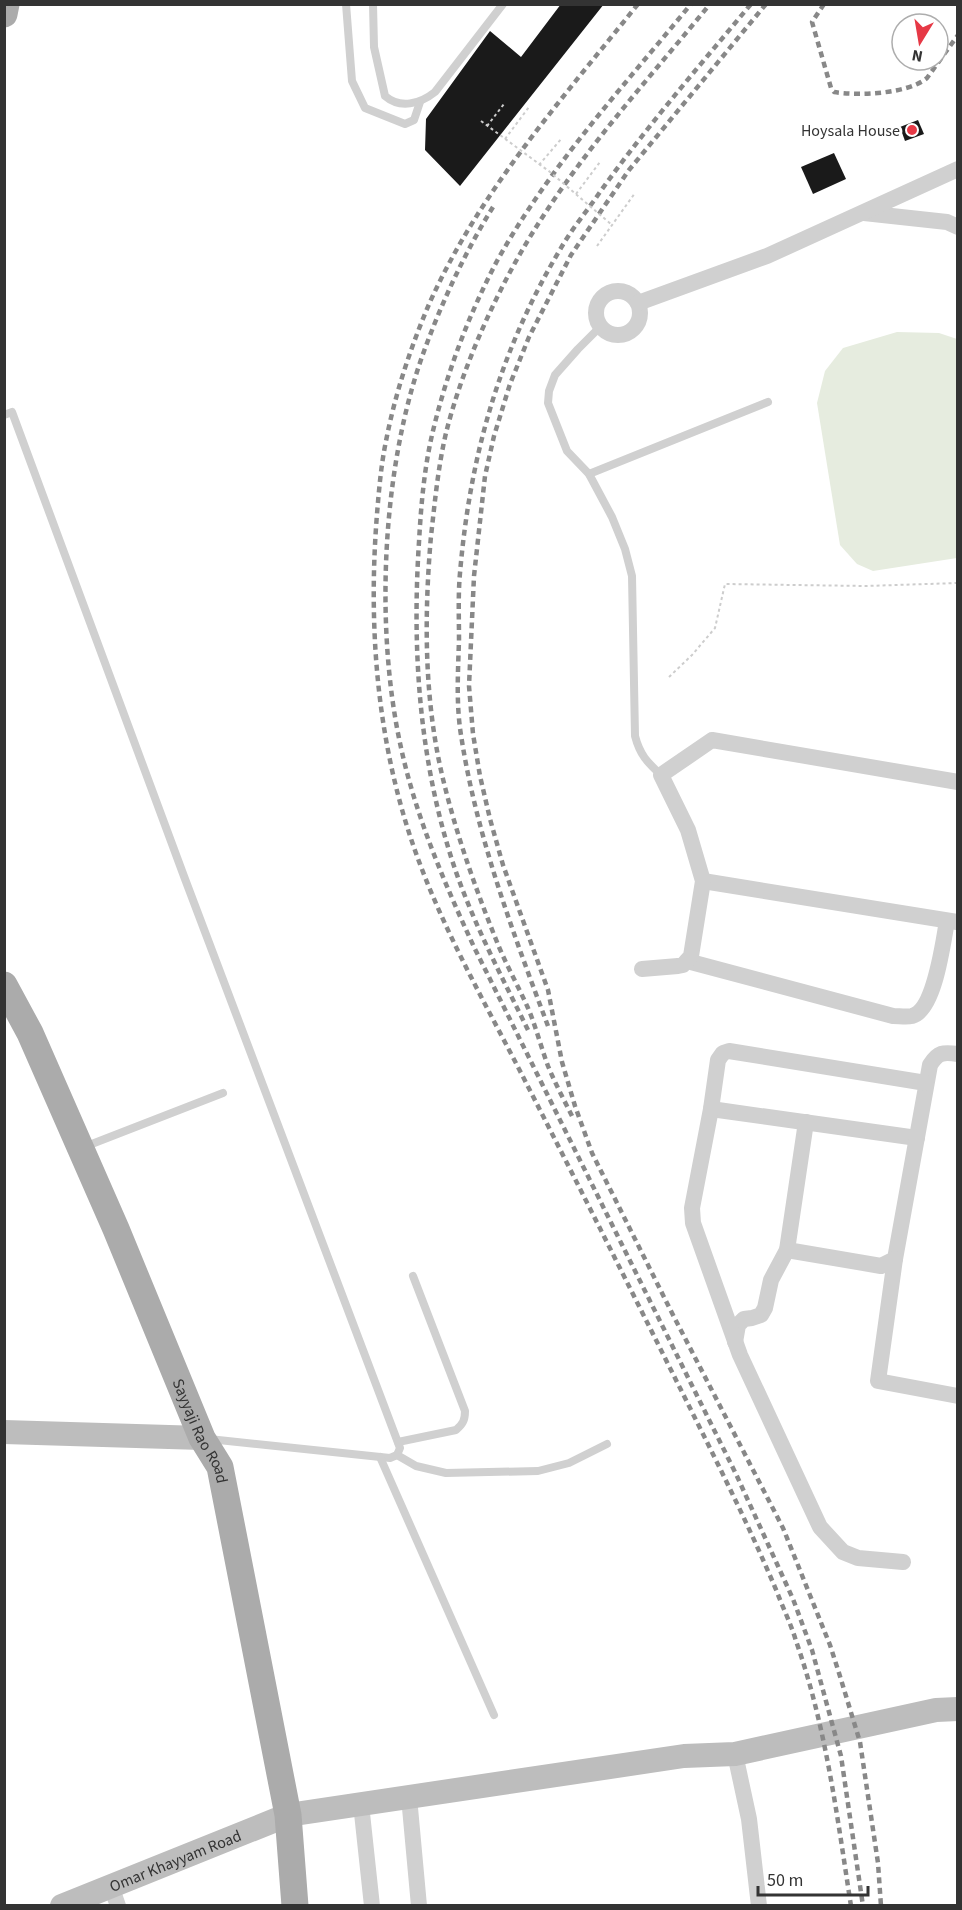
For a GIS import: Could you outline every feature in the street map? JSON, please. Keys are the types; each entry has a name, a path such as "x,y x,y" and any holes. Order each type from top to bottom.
{"main road":[{"path":"4,14 6,4"},
{"name":"Sayyaji Rao Road","path":"6,992 30,1033 116,1229 202,1438 220,1467 288,1815 295,1905"}],"street":[{"path":"638,303 767,256 957,169"},
{"path":"863,213 946,222 957,227"},
{"path":"613,291 628,293 634,297 638,303 639,318 632,330 618,335 611,334 600,327 596,312 601,298 613,291"},
{"path":"642,969 678,966 691,956 702,880 688,830 661,775 712,740 957,782"},
{"path":"687,961 893,1016 912,1016 923,1009 932,994 952,921 702,880"},
{"path":"903,1562 858,1558 843,1552 820,1527 735,1342 693,1223 692,1208 718,1060 723,1053 729,1051 926,1083"},
{"path":"957,1054 945,1053 936,1057 930,1065 895,1259 878,1382 957,1396"},
{"path":"711,1109 917,1138"},
{"path":"735,1342 738,1325 744,1319 761,1315 765,1308 771,1280 787,1250 806,1122"},
{"path":"787,1250 882,1266 895,1259"},
{"path":"4,1432 202,1438"},
{"name":"Omar Khayyam Road","path":"62,1905 114,1896 288,1815 684,1756 735,1754 936,1710 957,1709"},
{"path":"735,1754 749,1820 759,1905"},
{"path":"409,1797 419,1905"},
{"path":"361,1804 372,1905"}],"lane":[{"path":"346,4 352,81 365,108 405,124 414,120 420,102"},
{"path":"373,4 374,47 385,96 396,103 420,102 435,92 503,4"},
{"path":"600,327 555,375 549,391 548,403 567,451 589,474 612,517 625,549 632,576 634,736 642,756 661,775"},
{"path":"589,474 768,402"},
{"path":"4,415 12,412 400,1448 397,1455 390,1458 202,1438"},
{"path":"81,1148 223,1093"},
{"path":"398,1442 456,1430 465,1419 465,1411 413,1276"},
{"path":"397,1455 416,1466 446,1473 538,1471 569,1463 607,1444"},
{"path":"380,1457 494,1715"}],"path":[{"path":"488,126 504,104"},
{"path":"505,139 528,108"},
{"path":"481,122 576,194 612,225"},
{"path":"539,165 562,138"},
{"path":"576,194 600,162"},
{"path":"597,246 635,193"},
{"path":"669,677 715,628 725,584 865,586 957,583"}],"shaded area":[{"path":"897,332 939,333 957,339 957,558 873,571 857,564 840,545 817,403 825,371 843,348"}],"building":[{"path":"561,4 604,4 460,186 425,150 426,119 490,31 521,57"},
{"name":"Hoysala House","path":"918,120 924,134 905,141 900,127"},
{"path":"834,153 846,179 813,194 801,167"}],"railway":[{"path":"638,4 552,111 498,184 450,261 416,336 394,406 384,450 379,487 374,627 380,702 403,813 426,880 440,912 470,976 562,1152 711,1451 756,1544 789,1622 806,1673 823,1738 851,1906"},
{"path":"528,1030 468,904 452,860 432,782 420,702 417,622 420,529 427,461 451,368 467,324 497,261 517,226 588,128 691,4"},
{"path":"572,1116 548,1066 534,1022 502,955 483,906 461,843 443,779 432,719 427,658 427,597 435,497 446,433 462,379 511,270 540,221 579,165 710,4"},
{"path":"548,1026 509,919 486,846 476,809 459,723 459,590 471,487 491,404 505,365 521,325 561,248 630,151 751,4"},
{"path":"766,4 629,170 571,255 529,337 510,384 494,436 485,476 474,576 469,686 473,734 490,819 503,865 548,990 562,1062 592,1153 783,1528 830,1645 860,1742 878,1863 881,1906"},
{"path":"824,4 812,22 834,92 856,94 896,91 919,83 927,78 958,35"},
{"path":"493,207 463,260 430,335 409,399 399,446 391,496 385,599 387,649 400,743 422,822 441,873 474,947 736,1474 793,1599 812,1650 841,1756 863,1906"}],"place":[{"name":"Hoysala House","path":"912,130"}]}
